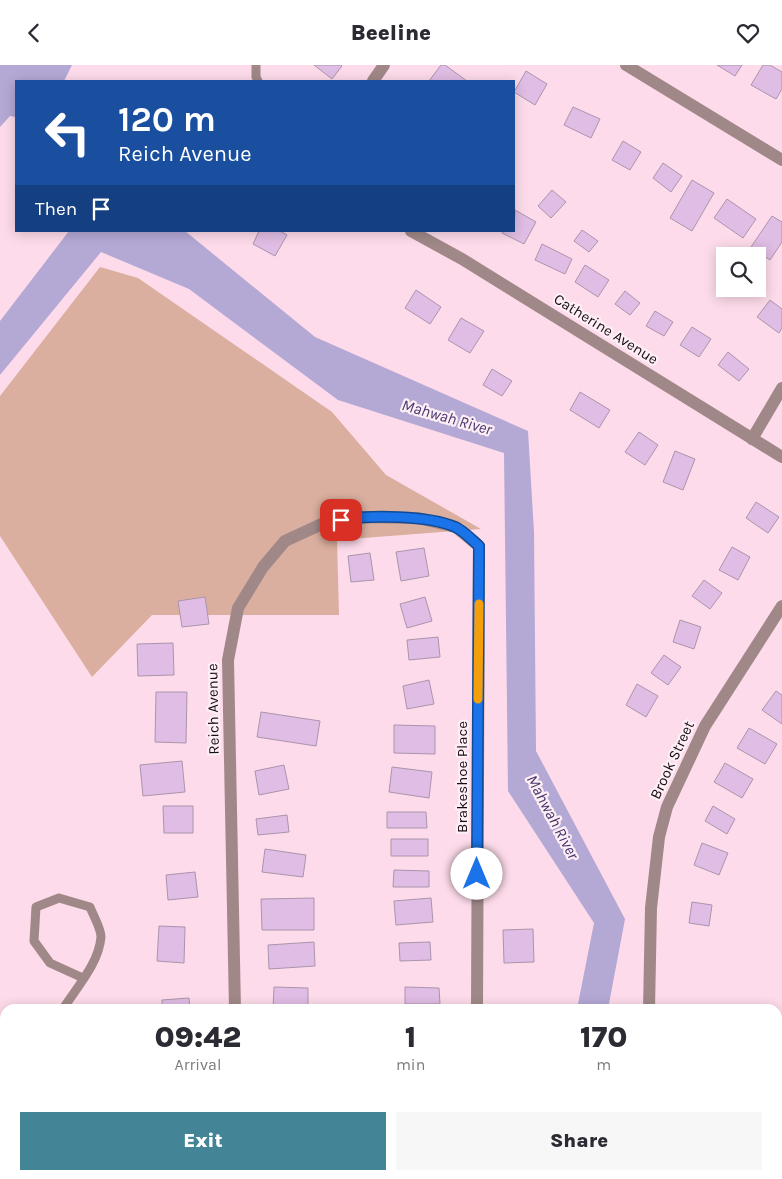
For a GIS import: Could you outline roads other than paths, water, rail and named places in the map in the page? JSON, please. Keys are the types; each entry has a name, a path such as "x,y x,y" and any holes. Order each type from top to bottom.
{"street":[{"path":"375,80 384,65"},
{"path":"626,65 782,160"},
{"name":"Catherine Avenue","path":"413,232 462,259 782,457"},
{"path":"752,439 782,388"},
{"name":"Reich Avenue","path":"235,1004 228,660 238,608 263,567 285,541 324,523 357,517 418,518 456,527 479,546"},
{"name":"Brakeshoe Place","path":"477,1004 479,546"},
{"name":"Brook Street","path":"650,1004 651,908 660,837 667,807 705,726 782,606"}],"lane":[{"path":"256,65 258,80"},
{"path":"66,1004 92,967 101,935 90,907 59,898 36,907 34,941 50,963 83,978"}],"water":[{"path":"0,65 72,65 64,80 15,80 15,117 10,116 0,127"},
{"name":"Mahwah River","path":"68,232 186,232 315,337 528,431 534,532 536,751 625,919 609,1004 578,1004 594,923 508,791 504,453 338,400 189,289 101,252 0,375 0,321"}]}
